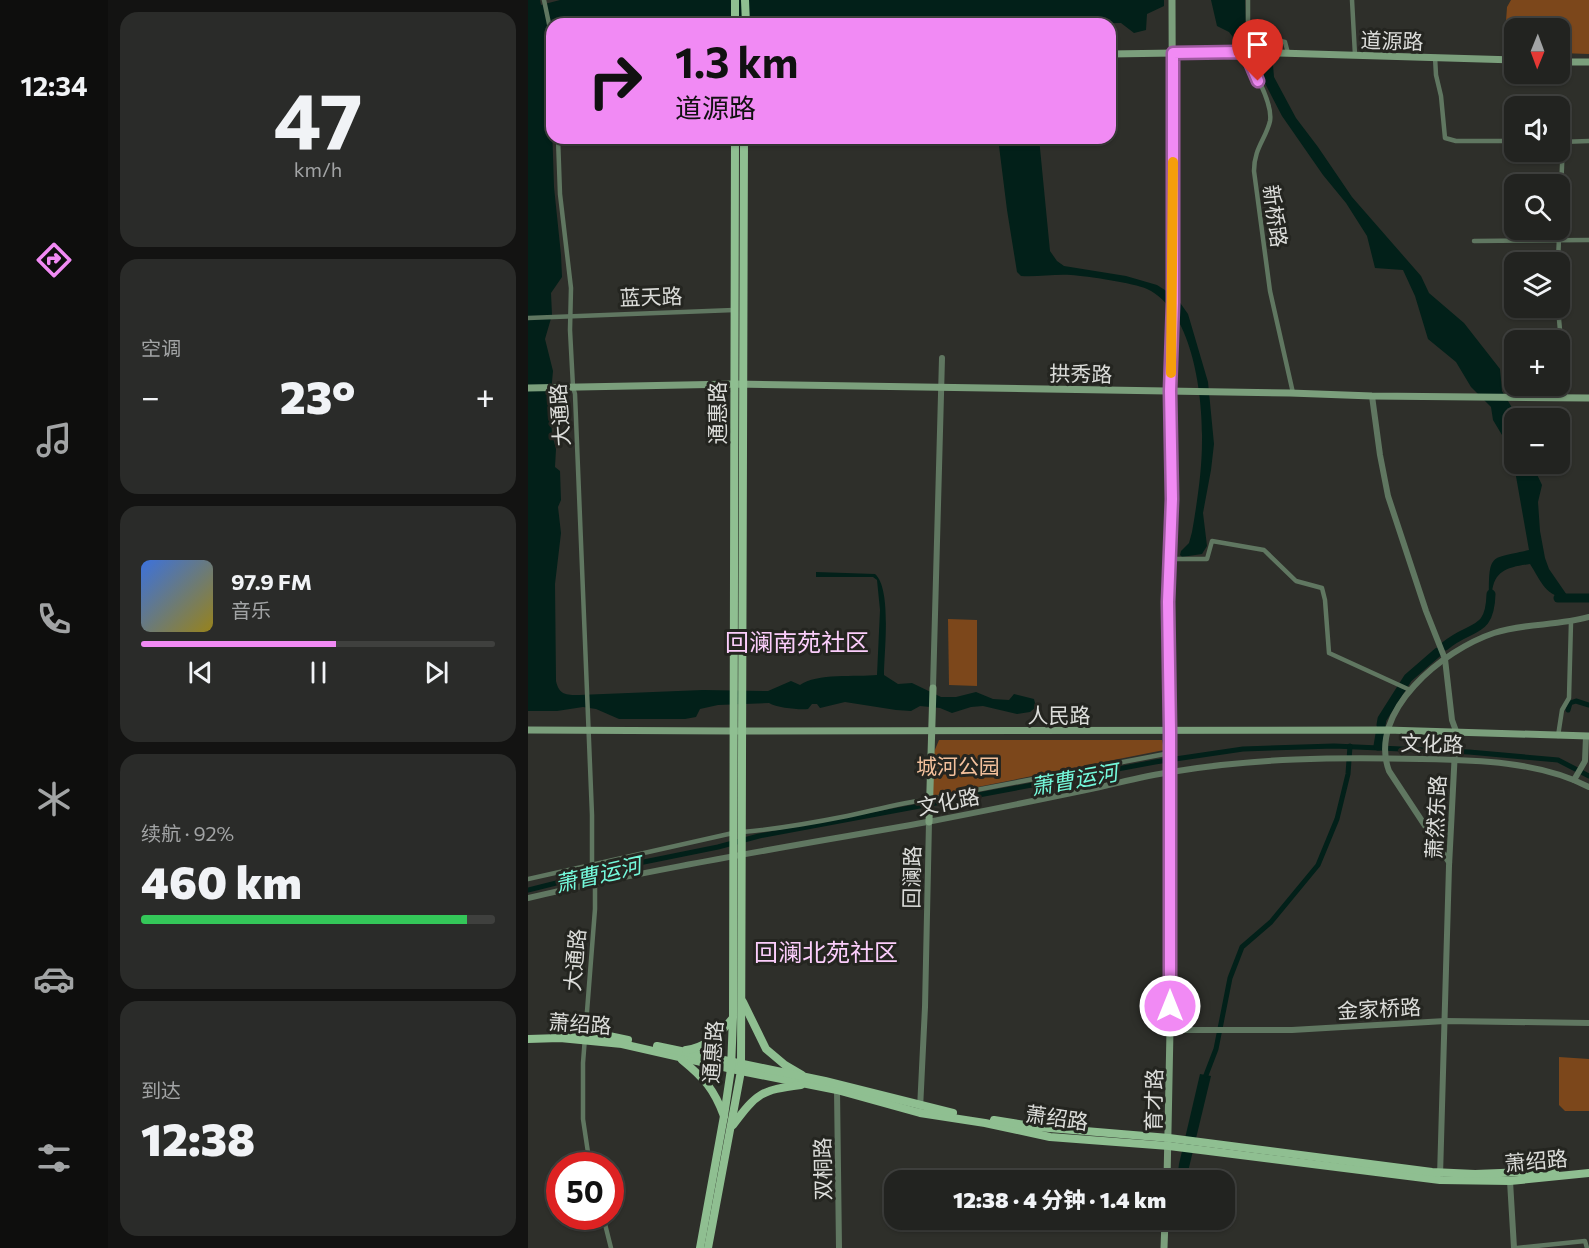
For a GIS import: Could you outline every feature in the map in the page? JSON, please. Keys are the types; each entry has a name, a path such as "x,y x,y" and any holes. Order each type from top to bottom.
{"main road":[{"path":"735,0 735,18"},
{"path":"746,0 746,18"},
{"name":"育才路","path":"1168,1170 1170,1030 1168,602 1174,391 1172,0"},
{"path":"1116,54 1240,52"},
{"name":"道源路","path":"1240,52 1504,60"},
{"path":"1570,62 1589,62"},
{"name":"通惠路","path":"735,144 734,310 739,384 738,731"},
{"path":"739,384 744,144"},
{"name":"拱秀路","path":"528,388 739,384 1589,398"},
{"name":"回澜路","path":"928,822 933,688"},
{"name":"人民路","path":"528,730 1387,730 1588,736"},
{"path":"708,1248 741,1067 737,855 738,731"},
{"name":"通惠路","path":"700,1248 731,1065 737,855"},
{"path":"741,998 766,1049 808,1081 920,1109"},
{"path":"678,1053 710,1041 723,1031 733,1017"},
{"name":"萧绍路","path":"528,1037 609,1036 1050,1137 1169,1142 1440,1176 1510,1181 1589,1173"},
{"path":"678,1053 704,1078 716,1094 724,1116"},
{"path":"730,1129 747,1106 765,1091 808,1081"},
{"path":"1440,1176 1534,1173 1589,1168"},
{"path":"1164,1248 1165,1230"}],"street":[{"path":"544,0 548,18"},
{"path":"1248,0 1248,26 1254,35 1285,42 1288,53"},
{"path":"1352,0 1355,55"},
{"name":"新桥路","path":"1240,52 1249,60 1268,101 1270,119 1255,154 1254,171 1270,291 1293,393"},
{"path":"1435,57 1445,138 1456,141 1504,141"},
{"path":"1570,142 1589,141"},
{"name":"大通路","path":"558,144 560,194 571,288 570,315 577,426 589,729"},
{"path":"1559,252 1562,162"},
{"path":"1474,242 1589,240"},
{"name":"蓝天路","path":"528,318 734,310"},
{"path":"1558,318 1566,397"},
{"path":"933,688 942,358"},
{"name":"萧然东路","path":"1372,396 1388,496 1426,611 1445,660 1452,720 1456,731 1449,862 1440,1176"},
{"path":"1170,559 1207,559 1212,541 1264,550 1296,581 1322,588 1329,653 1410,689"},
{"path":"1449,862 1389,771 1384,757 1387,730 1410,689 1422,676 1445,660 1496,632 1571,622 1589,617"},
{"path":"1558,736 1562,710 1569,698 1571,622"},
{"path":"589,729 592,864"},
{"path":"1574,780 1587,762 1588,736"},
{"path":"528,879 737,834 778,829 898,803 929,800 1170,753"},
{"name":"文化路","path":"528,898 737,855 928,822 1170,772 1254,761 1384,757 1454,758 1552,772 1589,788"},
{"name":"回澜路","path":"920,1109 925,1007 928,822"},
{"name":"大通路","path":"588,1152 583,1119 584,1037 595,909 592,864"},
{"name":"金家桥路","path":"1170,1030 1292,1030 1445,1021 1589,1023"},
{"name":"双桐路","path":"837,1090 839,1248"},
{"path":"1510,1181 1515,1248 1585,1241 1587,1248"},
{"path":"606,1230 611,1248"}],"green space":[{"path":"1511,0 1589,0 1589,54 1570,53 1570,18 1506,18 1507,7"},
{"path":"948,619 977,620 977,686 949,685"},
{"name":"城河公园","path":"939,740 1162,740 1164,750 932,796 934,752"},
{"path":"1559,1057 1589,1059 1589,1111 1565,1111 1559,1105"}],"water":[{"path":"528,0 540,0 541,5 560,0 1164,0 1164,6 1147,14 1146,30 1134,33 1121,23 1116,23 1116,18 546,18 546,144 553,144 562,277 551,293 552,315 545,339 553,371 550,403 552,434 556,449 555,467 560,471 561,500 558,507 561,533 555,584 556,681 561,692 574,695 703,690 768,691 791,681 800,685 826,677 877,675 880,610 877,580 873,577 816,577 816,572 875,574 884,593 886,637 884,675 898,684 912,683 941,697 956,697 976,692 993,699 1009,700 1014,694 1034,699 1036,707 1030,712 1017,714 983,706 952,713 940,708 920,706 911,711 845,702 820,708 817,704 812,704 808,709 794,709 769,703 718,705 700,709 696,717 685,719 619,719 596,709 583,707 557,711 528,711"},
{"path":"1211,0 1245,0 1246,28 1256,45 1236,41 1229,32 1217,26"},
{"path":"1273,65 1274,77 1296,118 1352,197 1421,276 1429,293 1464,323 1500,369 1502,391 1512,408 1504,408 1504,440 1493,420 1491,407 1471,387 1456,362 1428,339 1415,296 1403,270 1375,268 1367,236 1346,203 1323,175 1282,116 1256,66"},
{"path":"999,144 1040,144 1050,251 1057,261 1064,266 1126,276 1157,285 1176,297 1188,314 1208,382 1214,444 1203,513 1207,546 1202,554 1182,557 1180,555 1189,543 1192,532 1199,487 1202,423 1192,356 1175,315 1163,300 1141,287 1088,277 1021,276 1017,272"},
{"path":"1516,474 1537,474 1542,485 1538,502 1545,558 1549,569 1569,598 1549,592 1530,564 1504,571 1496,579 1492,593 1489,595 1490,571 1495,560 1529,550"},
{"path":"1200,1074 1211,1076 1188,1170 1178,1170"}],"waterway":[{"path":"1445,646 1483,623 1490,607 1491,594"},
{"path":"1558,598 1589,598"},
{"path":"1381,725 1382,719 1408,678 1438,652"},
{"path":"1568,710 1570,703 1576,701 1589,705"},
{"path":"1378,746 1380,734"},
{"name":"萧曹运河","path":"528,890 759,836 1155,762 1243,749 1334,746 1469,752 1558,760 1589,776"},
{"path":"1206,1075 1216,1049 1230,978 1242,947 1271,922 1318,865 1337,819 1348,774 1350,746"}],"slow traffic":[{"path":"1171,373 1173,162"}],"district":[{"name":"回澜南苑社区","path":"797,641"},
{"name":"回澜北苑社区","path":"826,951"}],"route":[{"path":"1170,1006 1168,602 1172,499 1170,391 1173,303 1173,53 1240,52 1249,60 1258,81"}]}
